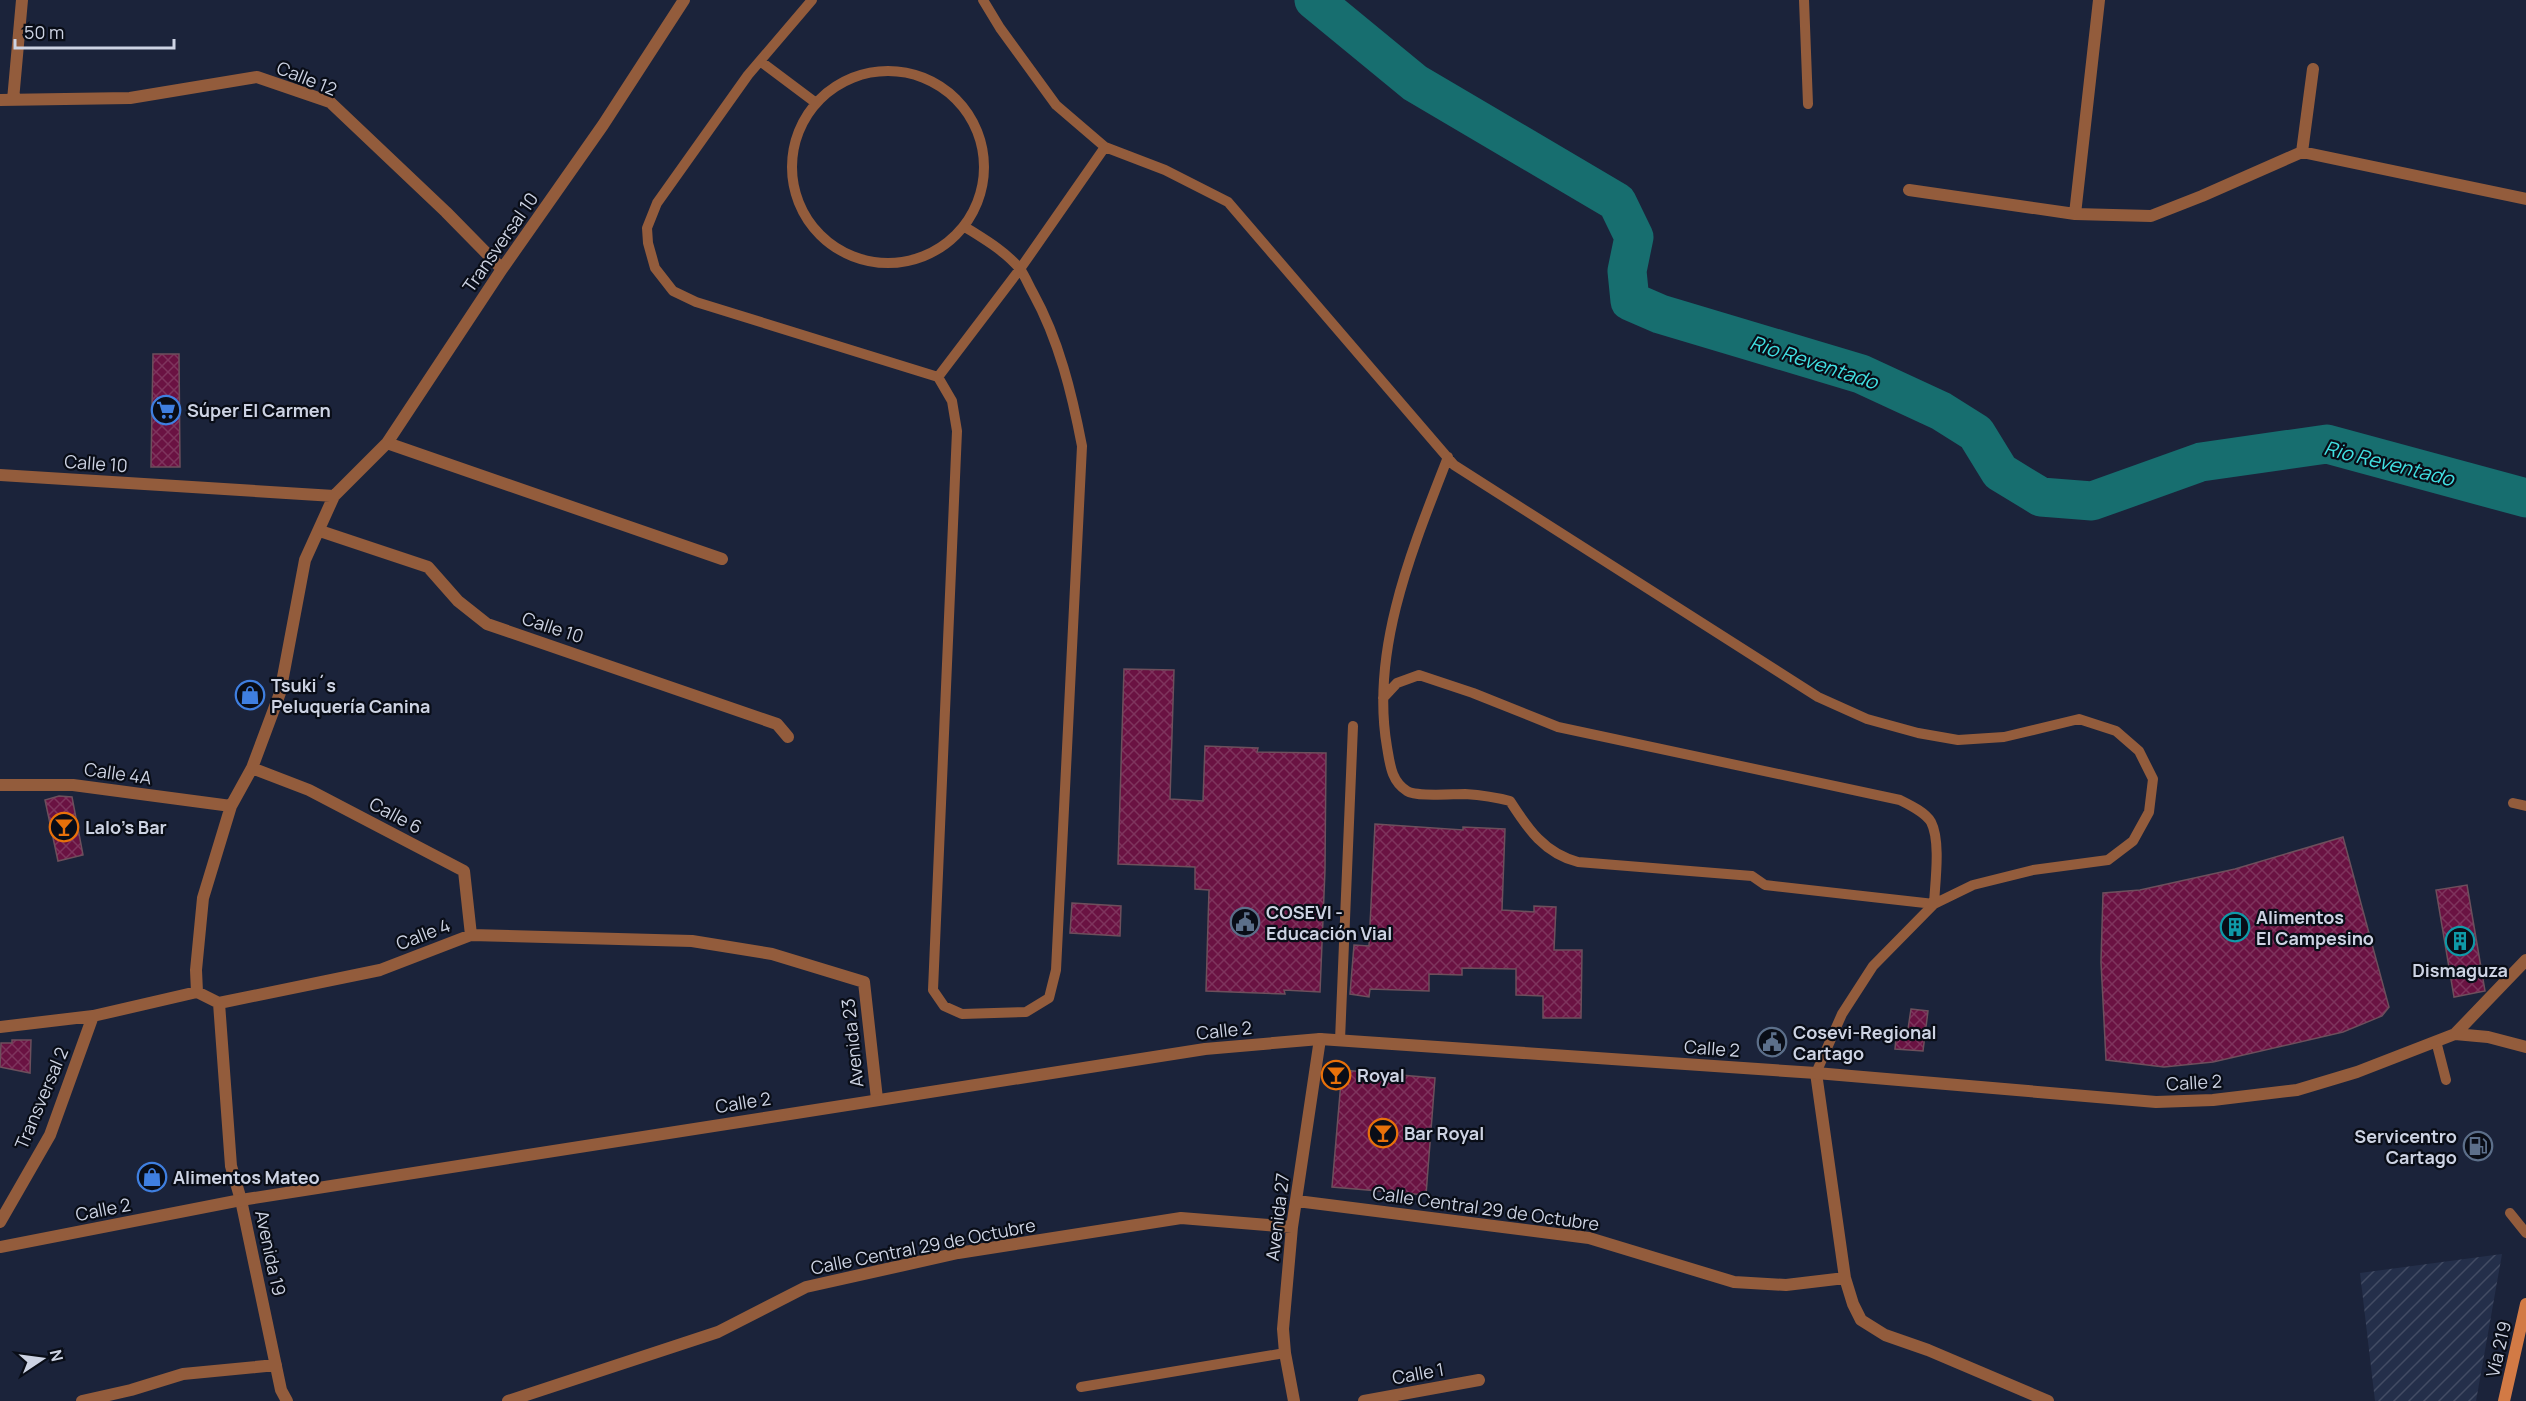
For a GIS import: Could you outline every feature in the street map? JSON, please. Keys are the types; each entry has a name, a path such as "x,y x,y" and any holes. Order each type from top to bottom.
{"main road":[{"name":"Vía 219","path":"2504,1401 2522,1339 2526,1304"}],"street":[{"path":"6,100 22,0"},
{"name":"Transversal 10","path":"334,496 387,443 502,269 603,125 645,56 684,0"},
{"path":"2075,214 2099,0"},
{"path":"2302,152 2313,69"},
{"name":"Calle 12","path":"6,100 130,98 257,77 267,80 330,102 446,212 502,269"},
{"path":"1909,190 2075,214 2151,216 2302,152 2526,199"},
{"path":"387,443 722,559"},
{"name":"Calle 10","path":"0,475 334,496"},
{"path":"197,992 196,970 203,898 231,806 252,768 280,693 305,560 334,496"},
{"name":"Calle 10","path":"320,531 428,567 459,601 487,624 777,724 788,737"},
{"name":"Calle 6","path":"252,768 309,790 464,871 471,935"},
{"name":"Calle 4A","path":"0,785 73,784 231,806"},
{"name":"Calle 4","path":"219,1004 380,970 471,935 692,941 772,954 864,982"},
{"name":"Calle 2","path":"2455,1034 2526,960"},
{"name":"Avenida 23","path":"864,982 877,1099"},
{"path":"0,1027 93,1016 197,992 219,1004"},
{"name":"Avenida 19","path":"219,1004 231,1166 241,1200 281,1390 287,1401"},
{"name":"Transversal 2","path":"0,1222 50,1135 93,1016"},
{"name":"Calle 2","path":"0,1247 241,1200 877,1099 1204,1049 1320,1039 1816,1073 2156,1102 2213,1100 2297,1090 2357,1072 2455,1034 2488,1037 2526,1047"},
{"name":"Avenida 27","path":"1294,1401 1285,1353 1284,1329 1292,1227 1320,1039"},
{"path":"1816,1073 1845,1278 1852,1304 1861,1320 1885,1335 1928,1350 2048,1401"},
{"name":"Calle Central 29 de Octubre","path":"1297,1201 1589,1238 1734,1282 1786,1285 1845,1278"},
{"name":"Calle Central 29 de Octubre","path":"508,1401 718,1332 806,1287 958,1253 1181,1218 1292,1227"},
{"path":"82,1401 131,1390 183,1374 276,1365"},
{"name":"Calle 1","path":"1364,1401 1479,1380"}],"lane":[{"path":"812,0 760,61 657,203 647,228 648,243 655,268 673,291 696,302 938,377 952,401 957,431 933,990 944,1006 962,1014 1026,1012 1048,998 1056,970 1082,447 1076,412 1052,335 1020,269 998,249 965,227"},
{"path":"983,0 1000,28 1056,105 1105,147 1165,170 1228,201 1454,465 1807,690 1867,719 1918,733 1958,740 2004,736 2079,719 2116,731 2139,751 2153,779 2149,812 2133,841 2108,860 2033,870 1973,885 1934,904 1873,966 1842,1014 1816,1073"},
{"path":"1804,0 1808,104"},
{"path":"760,61 816,103"},
{"path":"895,69 924,76 950,92 970,114 982,141 985,172 979,201 965,227 942,248 914,261 884,264 854,257 827,242 806,218 794,190 792,159 799,129 816,103 838,83 866,72 895,69"},
{"path":"938,377 1020,269 1105,147"},
{"path":"1448,457 1415,539 1394,610 1382,699 1384,734 1392,775 1407,791 1416,796 1435,793 1468,794 1510,801 1536,839 1562,857 1578,862 1752,876 1765,885 1934,904"},
{"path":"1382,699 1397,683 1419,675 1473,693 1558,727 1900,800 1914,807 1931,822 1936,854 1934,904"},
{"path":"1340,1040 1353,726"},
{"path":"2513,803 2526,806"},
{"path":"2436,1041 2446,1080"},
{"path":"2510,1214 2526,1233"},
{"path":"1081,1387 1285,1353"}],"shaded area":[{"path":"2502,1254 2476,1401 2375,1401 2360,1273"}],"building":[{"name":"Súper El Carmen","path":"153,354 179,354 180,467 151,467"},
{"path":"1124,669 1174,670 1170,799 1203,801 1205,746 1258,748 1257,752 1326,753 1325,870 1320,992 1284,990 1285,994 1206,991 1209,890 1195,889 1195,867 1118,864"},
{"name":"Lalo's Bar","path":"59,796 72,797 83,855 58,861 45,800"},
{"path":"1375,824 1463,830 1463,827 1505,829 1502,910 1534,912 1534,906 1556,907 1554,950 1582,950 1581,1018 1543,1018 1543,996 1516,995 1516,969 1462,968 1462,975 1429,974 1429,991 1370,989 1369,997 1350,994 1354,945 1369,946"},
{"name":"Alimentos El Campesino","path":"2343,837 2389,1007 2382,1016 2343,1032 2213,1062 2164,1067 2106,1060 2101,962 2103,893 2140,890 2235,869"},
{"name":"Dismaguza","path":"2467,885 2485,991 2454,997 2436,890"},
{"path":"1072,903 1121,906 1120,936 1070,933"},
{"path":"1911,1009 1928,1011 1923,1051 1895,1049 1897,1028 1908,1029"},
{"path":"12,1040 31,1040 30,1073 0,1067 1,1043 12,1043"},
{"name":"Bar Royal","path":"1342,1070 1435,1078 1426,1195 1332,1187"}],"waterway":[{"name":"Rio Reventado","path":"1314,0 1415,83 1617,202 1634,237 1627,271 1630,301 1660,314 1861,374 1941,411 1976,433 2000,472 2041,497 2092,501 2201,462 2327,444 2526,498"}],"place":[{"name":"Súper El Carmen","path":"166,410"},
{"name":"Tsuki´s Peluquería Canina","path":"250,695"},
{"name":"Lalo's Bar","path":"64,827"},
{"name":"COSEVI - Educación Vial","path":"1245,922"},
{"name":"Alimentos El Campesino","path":"2235,927"},
{"name":"Dismaguza","path":"2460,941"},
{"name":"Cosevi-Regional Cartago","path":"1772,1042"},
{"name":"Royal","path":"1336,1075"},
{"name":"Bar Royal","path":"1383,1133"},
{"name":"Servicentro Cartago","path":"2478,1146"},
{"name":"Alimentos Mateo","path":"152,1177"}]}
